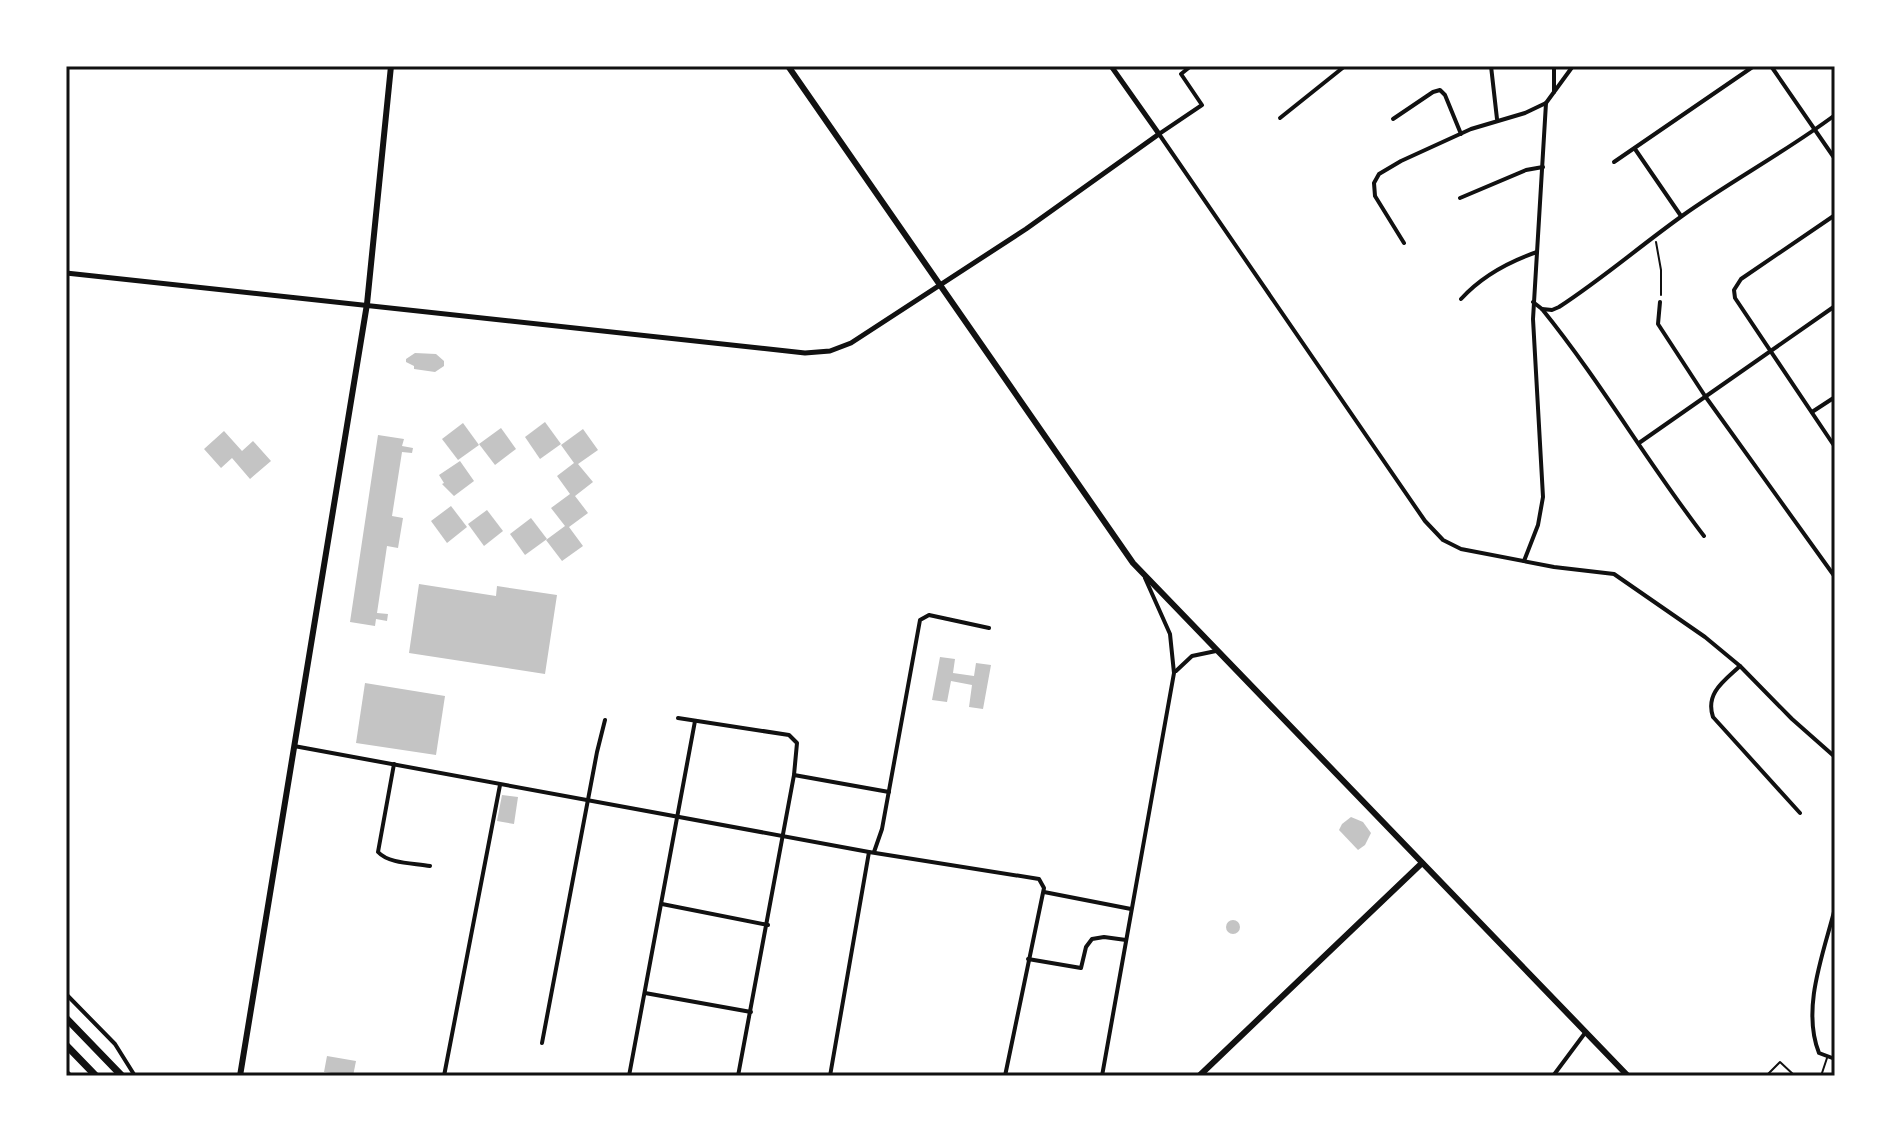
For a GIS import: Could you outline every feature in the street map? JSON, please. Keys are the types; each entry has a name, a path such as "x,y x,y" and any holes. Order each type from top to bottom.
{"highway":[{"path":"66,1018 122,1076"},
{"path":"66,1045 96,1076"}],"main road":[{"path":"240,1076 367,304 391,66"},
{"path":"788,66 1144,576 1628,1076"},
{"path":"1199,1076 1422,863"}],"street":[{"path":"1111,66 1389,471 1435,533 1448,544 1461,549 1614,574 1705,637 1740,666 1835,757"},
{"path":"66,273 813,353 830,351 851,343 1026,229 1202,105 1181,74 1191,66"},
{"path":"1280,118 1345,66"},
{"path":"1491,66 1497,119"},
{"path":"1554,66 1554,93"},
{"path":"1404,243 1375,196 1375,179 1401,161 1461,134 1546,103 1573,66"},
{"path":"1614,162 1754,66"},
{"path":"1771,66 1835,159"},
{"path":"1393,119 1440,90 1461,134"},
{"path":"1524,561 1538,525 1543,497 1533,302 1546,103"},
{"path":"1542,309 1559,307 1607,275 1625,257 1681,216 1835,115"},
{"path":"1635,149 1681,216"},
{"path":"1460,198 1526,170 1543,167"},
{"path":"1835,215 1741,279 1734,290 1735,298 1835,447"},
{"path":"1461,299 1474,284 1496,270 1537,252"},
{"path":"1533,302 1542,309 1591,372 1659,475 1704,536"},
{"path":"1660,302 1658,324 1705,396 1835,575"},
{"path":"1639,443 1835,306"},
{"path":"1812,412 1835,397"},
{"path":"1102,1076 1174,673 1170,634 1144,576"},
{"path":"830,1076 872,852 882,829 921,618 929,615 989,628"},
{"path":"1174,673 1192,656 1216,651"},
{"path":"1740,666 1713,694 1710,702 1713,717 1800,813"},
{"path":"678,718 789,735 794,738 797,751 768,925 738,1076"},
{"path":"542,1043 605,720"},
{"path":"629,1076 695,721"},
{"path":"294,746 872,852 1036,877 1042,881 1044,892 1005,1076"},
{"path":"394,764 378,852 383,858 430,866"},
{"path":"794,775 889,792"},
{"path":"444,1076 500,785"},
{"path":"1044,892 1132,909"},
{"path":"662,904 768,925"},
{"path":"1835,908 1812,1014 1814,1041 1819,1053 1835,1059"},
{"path":"1028,959 1081,968 1086,947 1092,939 1126,940"},
{"path":"645,993 751,1012"},
{"path":"66,994 115,1044 135,1076"},
{"path":"1553,1076 1586,1032"},
{"path":"66,1071 71,1076"}],"lane":[{"path":"1821,1076 1827,1058"},
{"path":"1766,1076 1780,1062 1795,1076"}],"path":[{"path":"1655,237 1661,270 1660,302"}],"building":[{"path":"415,353 436,354 444,361 444,366 435,372 414,369 406,359"},
{"path":"545,422 561,444 540,459 525,437"},
{"path":"463,423 479,445 458,460 442,439"},
{"path":"501,428 516,449 495,465 479,444"},
{"path":"583,429 598,450 578,464 593,482 575,496 588,513 569,527 583,546 562,561 546,540 565,526 551,508 570,494 557,476 574,463 561,445"},
{"path":"224,431 242,451 253,441 271,461 250,479 232,458 221,468 204,449"},
{"path":"378,435 404,439 402,446 413,448 412,453 402,452 392,516 403,518 398,548 387,546 377,613 388,614 387,621 376,619 375,626 350,622"},
{"path":"460,461 474,481 454,496 442,484 439,475"},
{"path":"451,506 467,527 447,543 431,521"},
{"path":"487,510 503,531 484,546 468,524"},
{"path":"531,518 547,539 525,555 510,534"},
{"path":"419,584 496,596 497,586 557,595 545,674 409,653"},
{"path":"940,657 955,659 953,673 974,676 976,663 991,665 983,709 969,707 972,685 951,681 947,702 932,700"},
{"path":"365,683 445,696 436,755 356,743"},
{"path":"502,795 518,797 514,824 497,821"},
{"path":"1351,817 1363,822 1371,833 1365,845 1358,850 1339,830"},
{"path":"1233,920 1240,927 1233,934 1226,927"},
{"path":"327,1056 356,1061 353,1076 324,1072"}]}
